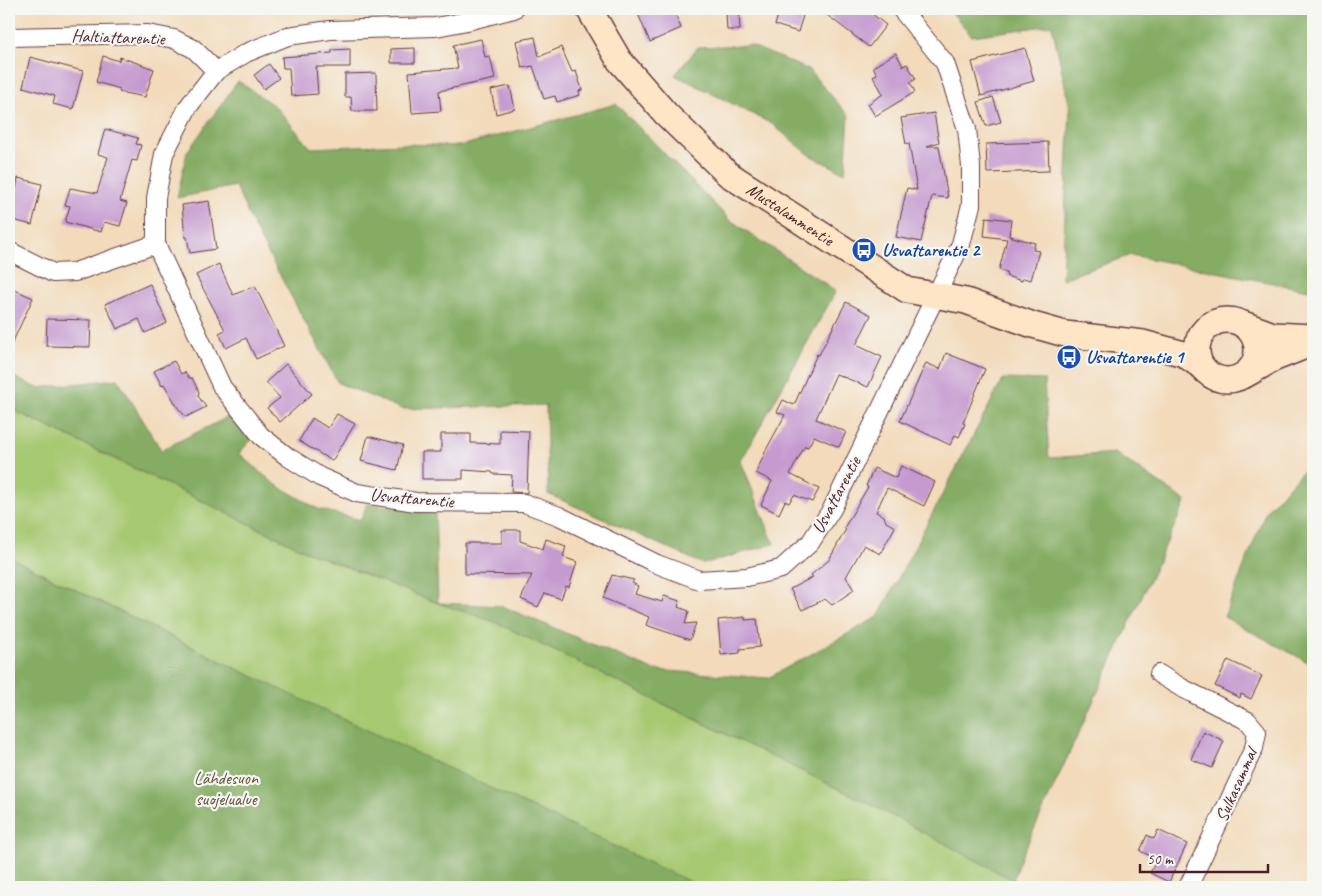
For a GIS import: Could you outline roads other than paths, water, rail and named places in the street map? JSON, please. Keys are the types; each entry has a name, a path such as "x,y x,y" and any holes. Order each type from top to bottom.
{"street":[{"name":"Usvattarentie","path":"514,9 436,26 330,30 288,36 246,53 216,71 188,107 164,154 156,198 156,244 222,387 262,436 288,457 320,477 357,493 416,502 524,502 559,516 657,564 698,580 747,578 781,569 810,543 832,509 919,326 938,294 959,251 971,205 971,166 967,129 945,63 901,9"},
{"name":"Mustalammentie","path":"589,9 619,60 672,120 728,174 907,290 938,294 966,301 1032,325 1065,334 1143,343 1184,354 1201,366"},
{"name":"Haltiattarentie","path":"9,37 148,34 174,39 194,49 216,71"},
{"path":"9,251 53,273 75,272 156,244"},
{"path":"1313,337 1273,334 1243,324 1223,320 1207,328 1200,336 1197,346 1201,366 1207,373 1223,380 1232,380 1273,359 1313,343"},
{"path":"1243,324 1255,338 1258,348 1251,369 1243,376"},
{"name":"Mustalammentie","path":"1143,343 1172,339 1207,328"},
{"name":"Sulkasammal","path":"1159,674 1182,688 1248,720 1257,732 1254,748 1188,887"}],"place":[{"name":"Usvattarentie 2","path":"864,250"},
{"name":"Usvattarentie 1","path":"1069,357"}],"park label":[{"name":"Lähdesuon suojelualue","path":"226,788"}]}
